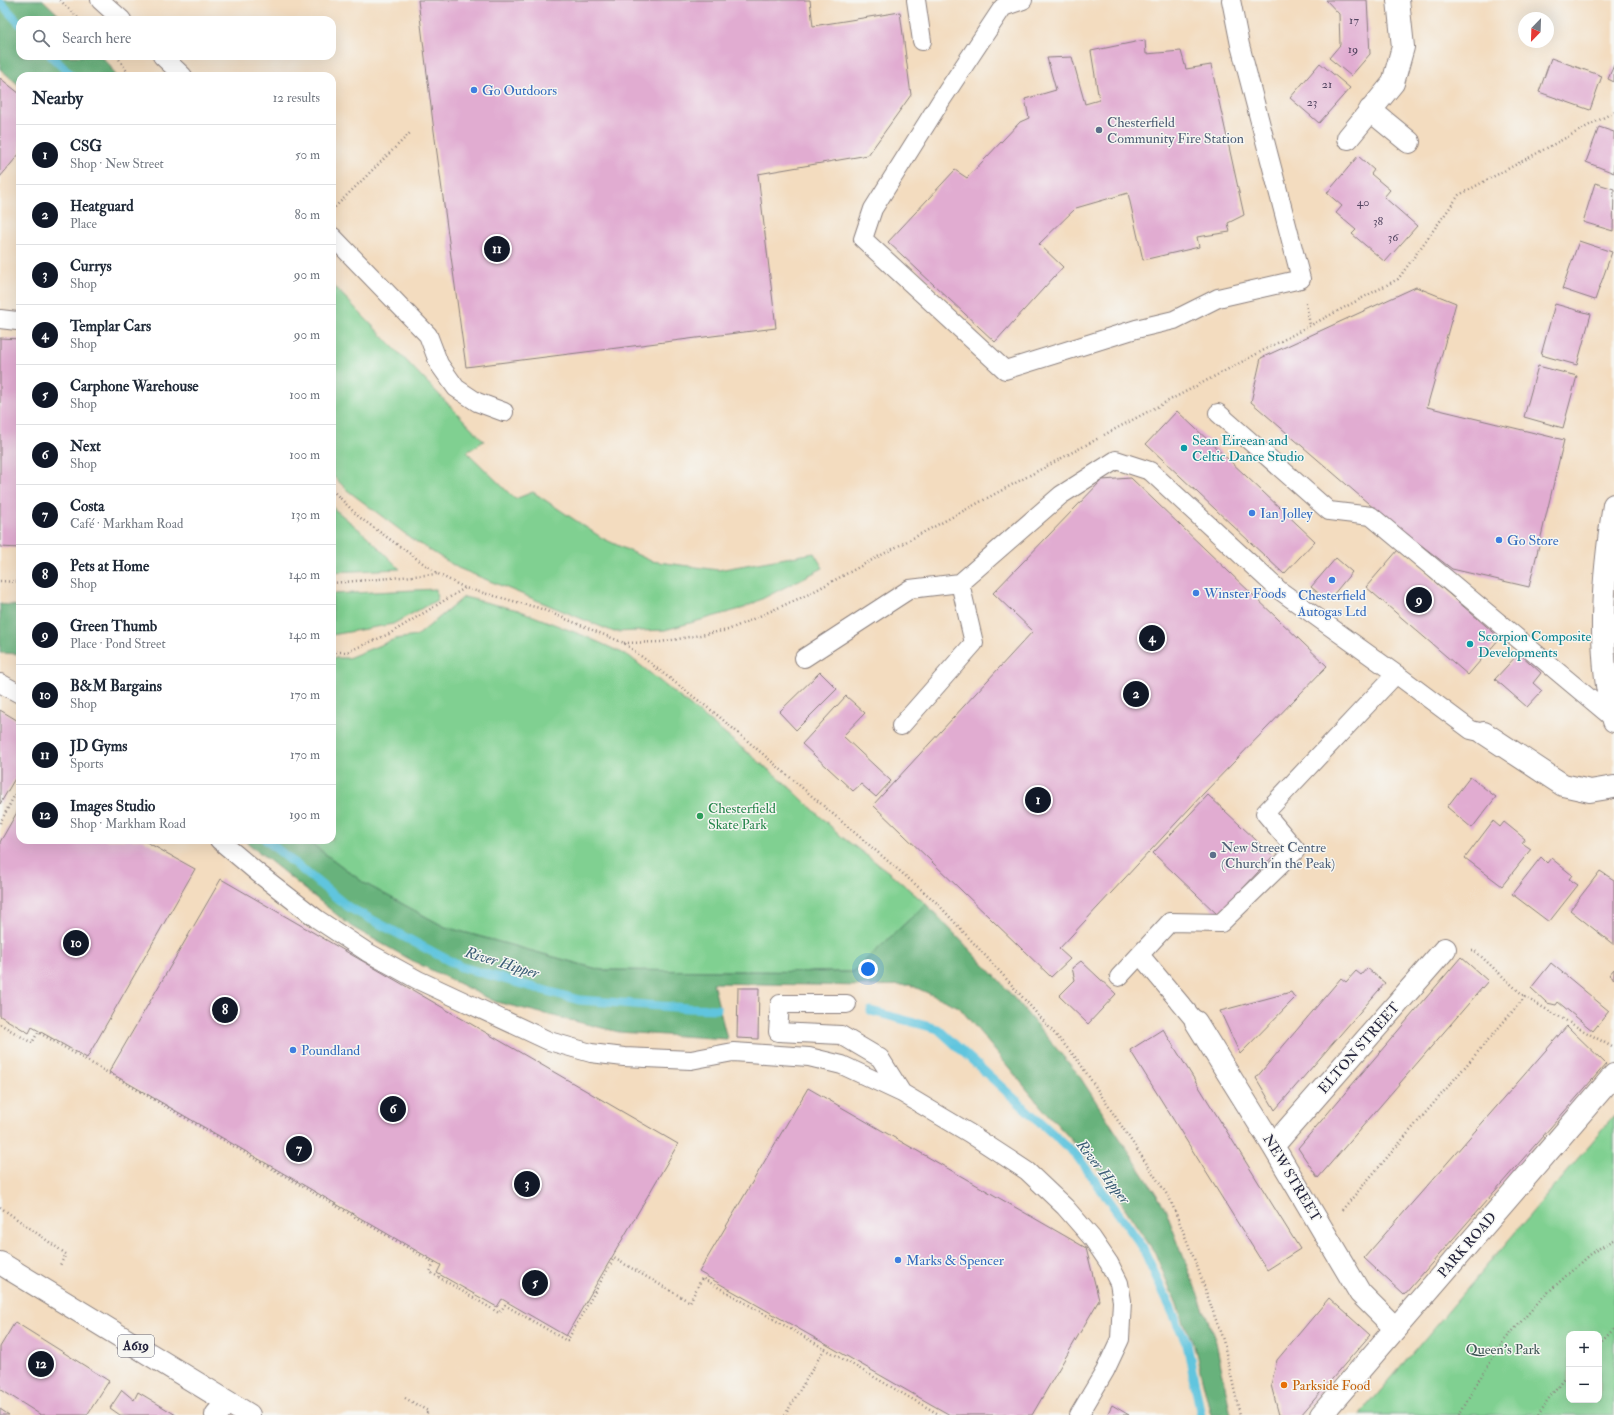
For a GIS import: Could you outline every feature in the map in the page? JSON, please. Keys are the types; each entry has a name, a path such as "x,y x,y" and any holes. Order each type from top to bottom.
{"main road":[{"path":"1348,138 1393,83 1403,47 1398,0"},
{"path":"1370,110 1409,142"},
{"path":"1614,505 1609,535 1603,619 1605,667 1614,719"},
{"path":"1484,733 1563,785 1590,791 1614,787"},
{"name":"ELTON STREET","path":"1273,1146 1445,949"},
{"name":"NEW STREET","path":"1196,1022 1273,1146 1360,1293 1395,1328"},
{"name":"PARK ROAD","path":"1321,1415 1614,1075"},
{"name":"A619","path":"0,1262 46,1290 222,1409 249,1415"}],"lane":[{"path":"100,0 118,16"},
{"path":"916,0 922,41"},
{"path":"1023,0 1003,8 942,99 873,209 863,239 1005,370 1136,329 1174,320 1218,298 1301,279 1240,45 1231,0"},
{"path":"166,60 179,72"},
{"path":"336,240 428,335 439,364 456,388 476,402 504,412"},
{"path":"1218,414 1329,511 1371,516 1614,719"},
{"path":"804,658 910,589 960,583 1061,495 1116,460 1150,471 1279,590 1471,730 1484,733"},
{"path":"901,726 974,643 960,583"},
{"path":"1119,977 1170,922 1221,923 1296,850 1265,813 1396,674"},
{"path":"0,683 16,692"},
{"path":"224,844 317,919 367,952 442,992 549,1041 591,1054 624,1057 691,1060 732,1052 809,1057 842,1065 902,1093 969,1133 1027,1171 1065,1207 1088,1233 1109,1263 1119,1283 1122,1301 1120,1339 1105,1371 1079,1415"},
{"path":"1140,955 1196,1022"},
{"path":"847,1004 780,1004 778,1032 841,1035 880,1058 902,1093"}],"path":[{"path":"60,0 76,16"},
{"path":"120,60 127,72"},
{"path":"624,643 661,642 728,630 807,595 1151,409 1339,311 1398,279 1459,195 1614,112"},
{"path":"336,206 411,132"},
{"path":"336,494 359,517 438,574 465,588 539,608 624,643 716,714 936,903 1078,1059 1170,1199 1197,1266 1223,1340 1240,1415"},
{"path":"336,583 438,574"},
{"path":"0,581 16,582"},
{"path":"336,652 347,652 388,634 465,588"},
{"path":"0,823 16,793"},
{"path":"1445,949 1474,950 1525,997 1614,1048"},
{"path":"1324,1232 1525,997"},
{"path":"0,1024 32,1043 38,1032 434,1263 430,1272 499,1313 505,1305 567,1341 614,1258 690,1302 702,1278 940,1415"},
{"path":"0,1207 66,1254 46,1290"},
{"path":"1459,1415 1502,1342 1542,1298 1591,1253 1614,1240"},
{"path":"1602,1341 1614,1329"},
{"path":"785,1415 825,1348"},
{"path":"1537,1415 1566,1376"},
{"path":"405,1398 428,1411 426,1415"}],"green space":[{"path":"0,0 43,0 60,16 16,16 16,60 105,60 114,72 16,72 16,83 0,69"},
{"path":"336,288 484,441 467,452 515,499 533,492 602,538 651,561 718,570 814,553 823,568 744,608 665,630 614,632 458,568 412,539 347,490 336,479"},
{"path":"336,510 368,537 400,569 336,572"},
{"path":"436,589 437,600 393,624 336,634 336,594"},
{"path":"464,597 518,610 587,637 629,656 785,783 842,837 890,873 926,904 853,972 601,970 445,927 364,883 312,844 336,844 336,658 348,658 395,639 417,636"},
{"path":"0,604 16,606 16,654 0,653"},
{"path":"249,844 312,844 364,883 445,927 601,970 853,972 926,904 998,979 1078,1074 1164,1206 1216,1342 1231,1415 1211,1415 1194,1346 1155,1253 1100,1171 1043,1109 959,1007 910,985 862,986 713,983 727,1039 619,1032 496,1002 413,961 352,927"},
{"name":"Queen's Park","path":"1614,1116 1614,1415 1360,1415"}],"building":[{"path":"418,0 810,0 813,26 900,12 911,95 868,155 758,174 776,328 466,367"},
{"path":"1326,0 1367,0 1370,54 1351,76 1329,58 1340,45 1339,14"},
{"path":"1145,40 1146,54 1181,51 1186,69 1211,65 1244,215 1228,223 1230,232 1197,237 1199,247 1143,260 1128,193 1076,208 1039,244 1063,267 995,342 888,242 955,170 967,178 1020,122 1029,118 1025,99 1056,90 1047,58 1072,57 1085,104 1099,100 1091,51"},
{"path":"1551,58 1602,76 1590,110 1539,92"},
{"path":"1320,63 1350,88 1319,123 1290,98"},
{"path":"1614,65 1614,82 1608,79"},
{"path":"0,78 16,91 16,158 0,177"},
{"path":"1599,127 1614,132 1614,173 1586,162"},
{"path":"1358,156 1374,170 1371,174 1390,190 1384,197 1417,226 1385,262 1352,234 1356,230 1336,213 1342,206 1327,193"},
{"path":"1595,183 1614,189 1613,231 1583,222"},
{"path":"1579,241 1612,252 1595,300 1562,289"},
{"path":"1416,287 1456,303 1427,407 1564,440 1529,587 1452,569 1376,510 1251,402 1261,358"},
{"path":"1555,304 1591,314 1577,365 1541,355"},
{"path":"0,338 16,339 16,548 0,547"},
{"path":"1538,366 1577,376 1563,428 1524,417"},
{"name":"Ian Jolley","path":"1177,411 1315,541 1284,574 1146,444"},
{"path":"1131,478 1327,666 1203,794 1059,949 1070,959 1051,977 873,805 1033,631 993,593 1102,480"},
{"path":"1398,550 1500,638 1468,675 1366,587"},
{"name":"Chesterfield Autogas Ltd","path":"1336,558 1352,572 1328,601 1311,587"},
{"path":"1519,653 1541,673 1533,683 1542,691 1527,707 1495,679"},
{"path":"820,672 837,689 796,730 779,712"},
{"path":"846,696 865,713 843,736 891,781 876,797 861,784 853,791 802,744"},
{"path":"0,710 16,720 16,777 0,804"},
{"path":"1470,777 1496,797 1472,828 1447,807"},
{"name":"New Street Centre (Church in the Peak)","path":"1208,795 1273,856 1218,915 1153,853"},
{"path":"16,814 16,844 150,844 195,869 87,1058 32,1027 29,1033 0,1016 0,842"},
{"path":"1493,821 1500,827 1504,822 1525,839 1522,843 1531,849 1502,886 1465,858"},
{"path":"1541,857 1547,863 1551,858 1572,875 1569,879 1578,885 1549,922 1512,894"},
{"path":"1600,871 1614,880 1614,945 1570,910"},
{"path":"221,879 678,1144 566,1336 502,1299 497,1307 437,1273 441,1265 109,1072"},
{"path":"1461,957 1488,981 1318,1178 1298,1148"},
{"path":"1081,961 1116,994 1088,1024 1059,996 1075,980 1072,968"},
{"path":"1551,963 1609,1011 1593,1031 1558,1002 1556,1005 1547,1003 1531,988"},
{"path":"1367,968 1385,983 1275,1110 1256,1078 1341,978 1346,982 1356,971 1361,975"},
{"path":"1614,969 1614,979 1609,975"},
{"path":"738,988 759,988 758,1039 737,1038"},
{"path":"1291,992 1295,998 1240,1054 1220,1011"},
{"path":"1567,1026 1606,1064 1404,1295 1364,1258"},
{"path":"1163,1029 1300,1249 1267,1270 1130,1050"},
{"name":"Marks & Spencer","path":"808,1088 1086,1248 1099,1300 1032,1415 950,1415 699,1272"},
{"path":"1329,1298 1370,1335 1301,1415 1279,1415 1271,1385 1277,1360"},
{"path":"15,1322 109,1381 87,1415 41,1415 0,1389 0,1347"},
{"path":"122,1390 134,1400 138,1392 176,1415 120,1415 110,1408"},
{"path":"1112,1405 1129,1415 1107,1415"},
{"path":"0,1409 9,1415 0,1415"}],"waterway":[{"name":"River Hipper","path":"0,2 16,20"},
{"name":"River Hipper","path":"55,60 68,72"},
{"name":"River Hipper","path":"271,844 348,907 461,967 579,1000 717,1009"},
{"name":"River Hipper","path":"871,1011 938,1029 1077,1156 1142,1246 1187,1344 1201,1415"}],"place":[{"name":"Go Outdoors","path":"474,90"},
{"name":"Chesterfield Community Fire Station","path":"1099,130"},
{"name":"JD Gyms","path":"497,249"},
{"name":"Sean Eireean and Celtic Dance Studio","path":"1184,448"},
{"name":"Ian Jolley","path":"1252,513"},
{"name":"Go Store","path":"1499,540"},
{"name":"Chesterfield Autogas Ltd","path":"1332,580"},
{"name":"Winster Foods","path":"1196,593"},
{"name":"Green Thumb","path":"1419,600"},
{"name":"Templar Cars","path":"1152,638"},
{"name":"Scorpion Composite Developments","path":"1470,644"},
{"name":"Heatguard","path":"1136,694"},
{"name":"CSG","path":"1038,800"},
{"name":"Chesterfield Skate Park","path":"700,816"},
{"name":"New Street Centre (Church in the Peak)","path":"1213,855"},
{"name":"B&M Bargains","path":"76,943"},
{"name":"Pets at Home","path":"225,1010"},
{"name":"Poundland","path":"293,1050"},
{"name":"Next","path":"393,1109"},
{"name":"Costa","path":"299,1149"},
{"name":"Currys","path":"527,1184"},
{"name":"Marks & Spencer","path":"898,1260"},
{"name":"Carphone Warehouse","path":"535,1283"},
{"name":"Images Studio","path":"41,1364"},
{"name":"Parkside Food","path":"1284,1385"}]}
